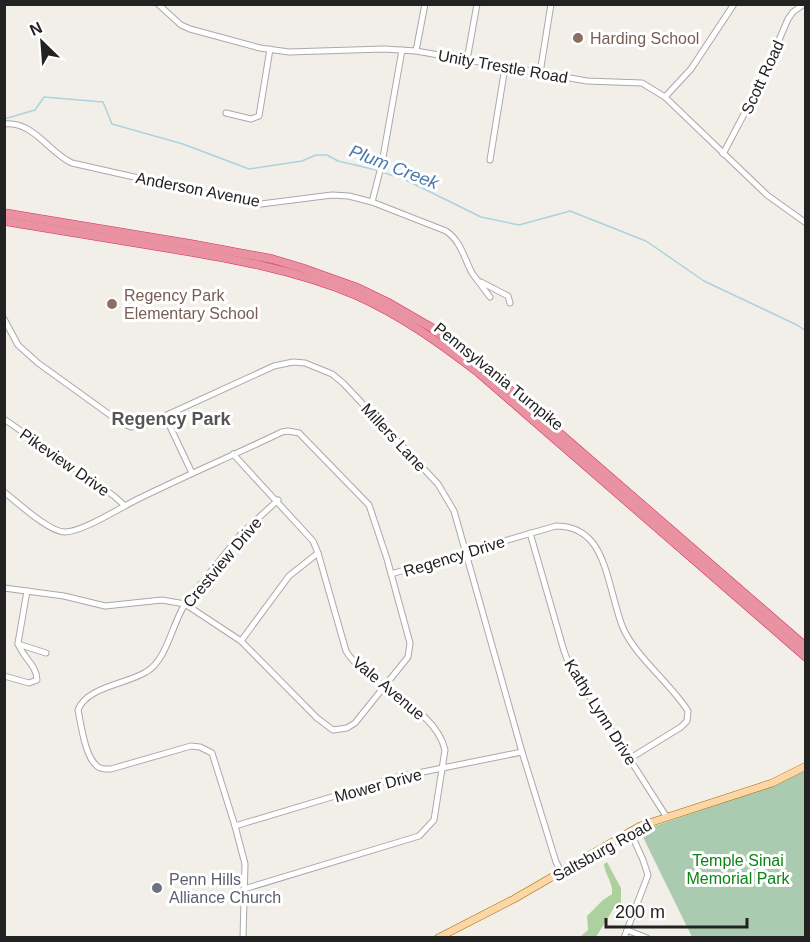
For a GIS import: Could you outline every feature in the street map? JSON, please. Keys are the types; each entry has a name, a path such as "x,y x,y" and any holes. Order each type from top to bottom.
{"highway":[{"name":"Pennsylvania Turnpike","path":"4,213 272,259 327,276 387,302 432,328 481,365 806,647"},
{"name":"Pennsylvania Turnpike","path":"4,221 277,268 339,288 397,315 436,340 479,373 806,657"}],"main road":[{"name":"Saltsburg Road","path":"438,938 562,873 630,831 666,816 772,783 806,766"}],"street":[{"name":"Unity Trestle Road","path":"158,4 190,29 270,50 416,51 587,81 635,81 654,88 665,97 767,195 806,223"},
{"path":"416,51 424,4"},
{"path":"467,60 477,4"},
{"path":"540,73 551,4"},
{"path":"665,97 691,69 734,4"},
{"name":"Scott Road","path":"723,153 761,82 788,19 804,4"},
{"path":"226,113 251,119 258,116 270,50"},
{"path":"372,202 382,163 402,50"},
{"path":"490,160 505,67"},
{"name":"Anderson Avenue","path":"4,124 17,124 28,128 62,158 72,163 236,200 261,204 332,195 349,196 372,202 452,235 490,297"},
{"path":"479,281 504,292 511,299 510,303"},
{"name":"Millers Lane","path":"4,319 18,345 38,363 125,424 139,427 274,366 292,362 321,368 343,383 438,484 454,511 522,752 556,862 562,873"},
{"path":"165,416 192,473"},
{"name":"Pikeview Drive","path":"4,419 125,506"},
{"name":"Regency Drive","path":"4,492 50,527 63,532 89,524 192,473 288,431 299,433 369,505 392,574 556,526 573,527 593,543 601,558 623,629 688,711 687,721 681,727 629,759"},
{"name":"Vale Avenue","path":"233,454 309,535 318,553 346,651 357,665 430,723 437,731 445,750 434,820 419,836 244,889"},
{"name":"Crestview Drive","path":"243,938 245,864 236,826 212,753 206,749 191,746 111,769 102,769 92,761 78,710 82,701 94,693 139,676 153,668 160,659 185,604 241,534 278,501"},
{"name":"Kathy Lynn Drive","path":"530,533 567,658 666,816"},
{"path":"241,640 289,576 318,553"},
{"path":"4,588 64,596 105,606 162,600 185,604 241,640 317,718 333,730 347,728 356,723 408,657 411,643 392,574"},
{"path":"4,676 28,683 37,681 34,668 18,644 27,591"},
{"path":"18,644 45,653"},
{"name":"Mower Drive","path":"236,826 398,777 522,752"},
{"path":"624,938 648,875 630,831"},
{"path":"627,930 647,938"}],"green space":[{"name":"Temple Sinai Memorial Park","path":"805,771 805,937 692,937 640,831 769,787"},
{"path":"607,862 621,888 621,903 614,908 596,937 580,937 588,930 587,916 612,894 604,864"}],"waterway":[{"name":"Plum Creek","path":"4,119 35,110 44,97 103,102 112,124 183,144 249,169 302,161 316,155 327,155 338,161 406,180 481,217 519,225 570,211 646,241 704,281 806,331"}],"place":[{"name":"Harding School","path":"578,38"},
{"name":"Regency Park Elementary School","path":"112,304"},
{"name":"Penn Hills Alliance Church","path":"157,888"}],"district":[{"name":"Regency Park","path":"171,419"}]}
